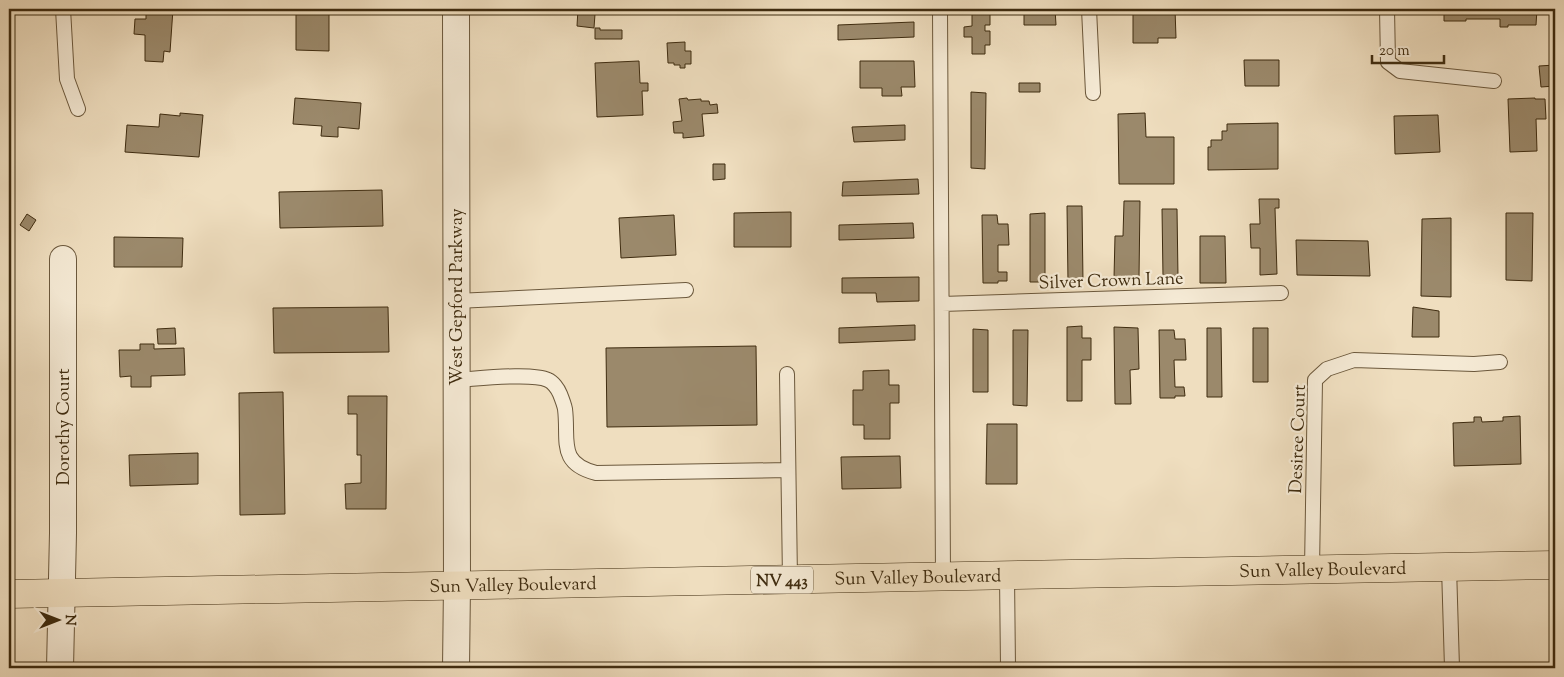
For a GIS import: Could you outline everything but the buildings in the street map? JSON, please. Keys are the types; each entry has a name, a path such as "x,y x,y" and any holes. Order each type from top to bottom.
{"main road":[{"name":"Sun Valley Boulevard","path":"9,594 1555,565"}],"street":[{"name":"West Gepford Parkway","path":"456,9 456,668"},
{"name":"Dorothy Court","path":"60,668 64,533 63,259"}],"lane":[{"path":"63,9 67,79 78,110"},
{"path":"940,9 943,577"},
{"path":"1089,9 1093,92"},
{"path":"1387,9 1388,62 1400,71 1494,81"},
{"path":"456,301 686,290"},
{"name":"Silver Crown Lane","path":"942,304 1281,293"},
{"name":"Desiree Court","path":"1312,569 1316,380 1327,369 1354,360 1474,364 1500,362"},
{"path":"787,374 790,580"},
{"path":"456,380 532,376 549,380 558,391 565,407 567,449 573,462 583,470 596,473 788,470"},
{"path":"1449,567 1452,668"},
{"path":"1006,576 1008,668"}]}
